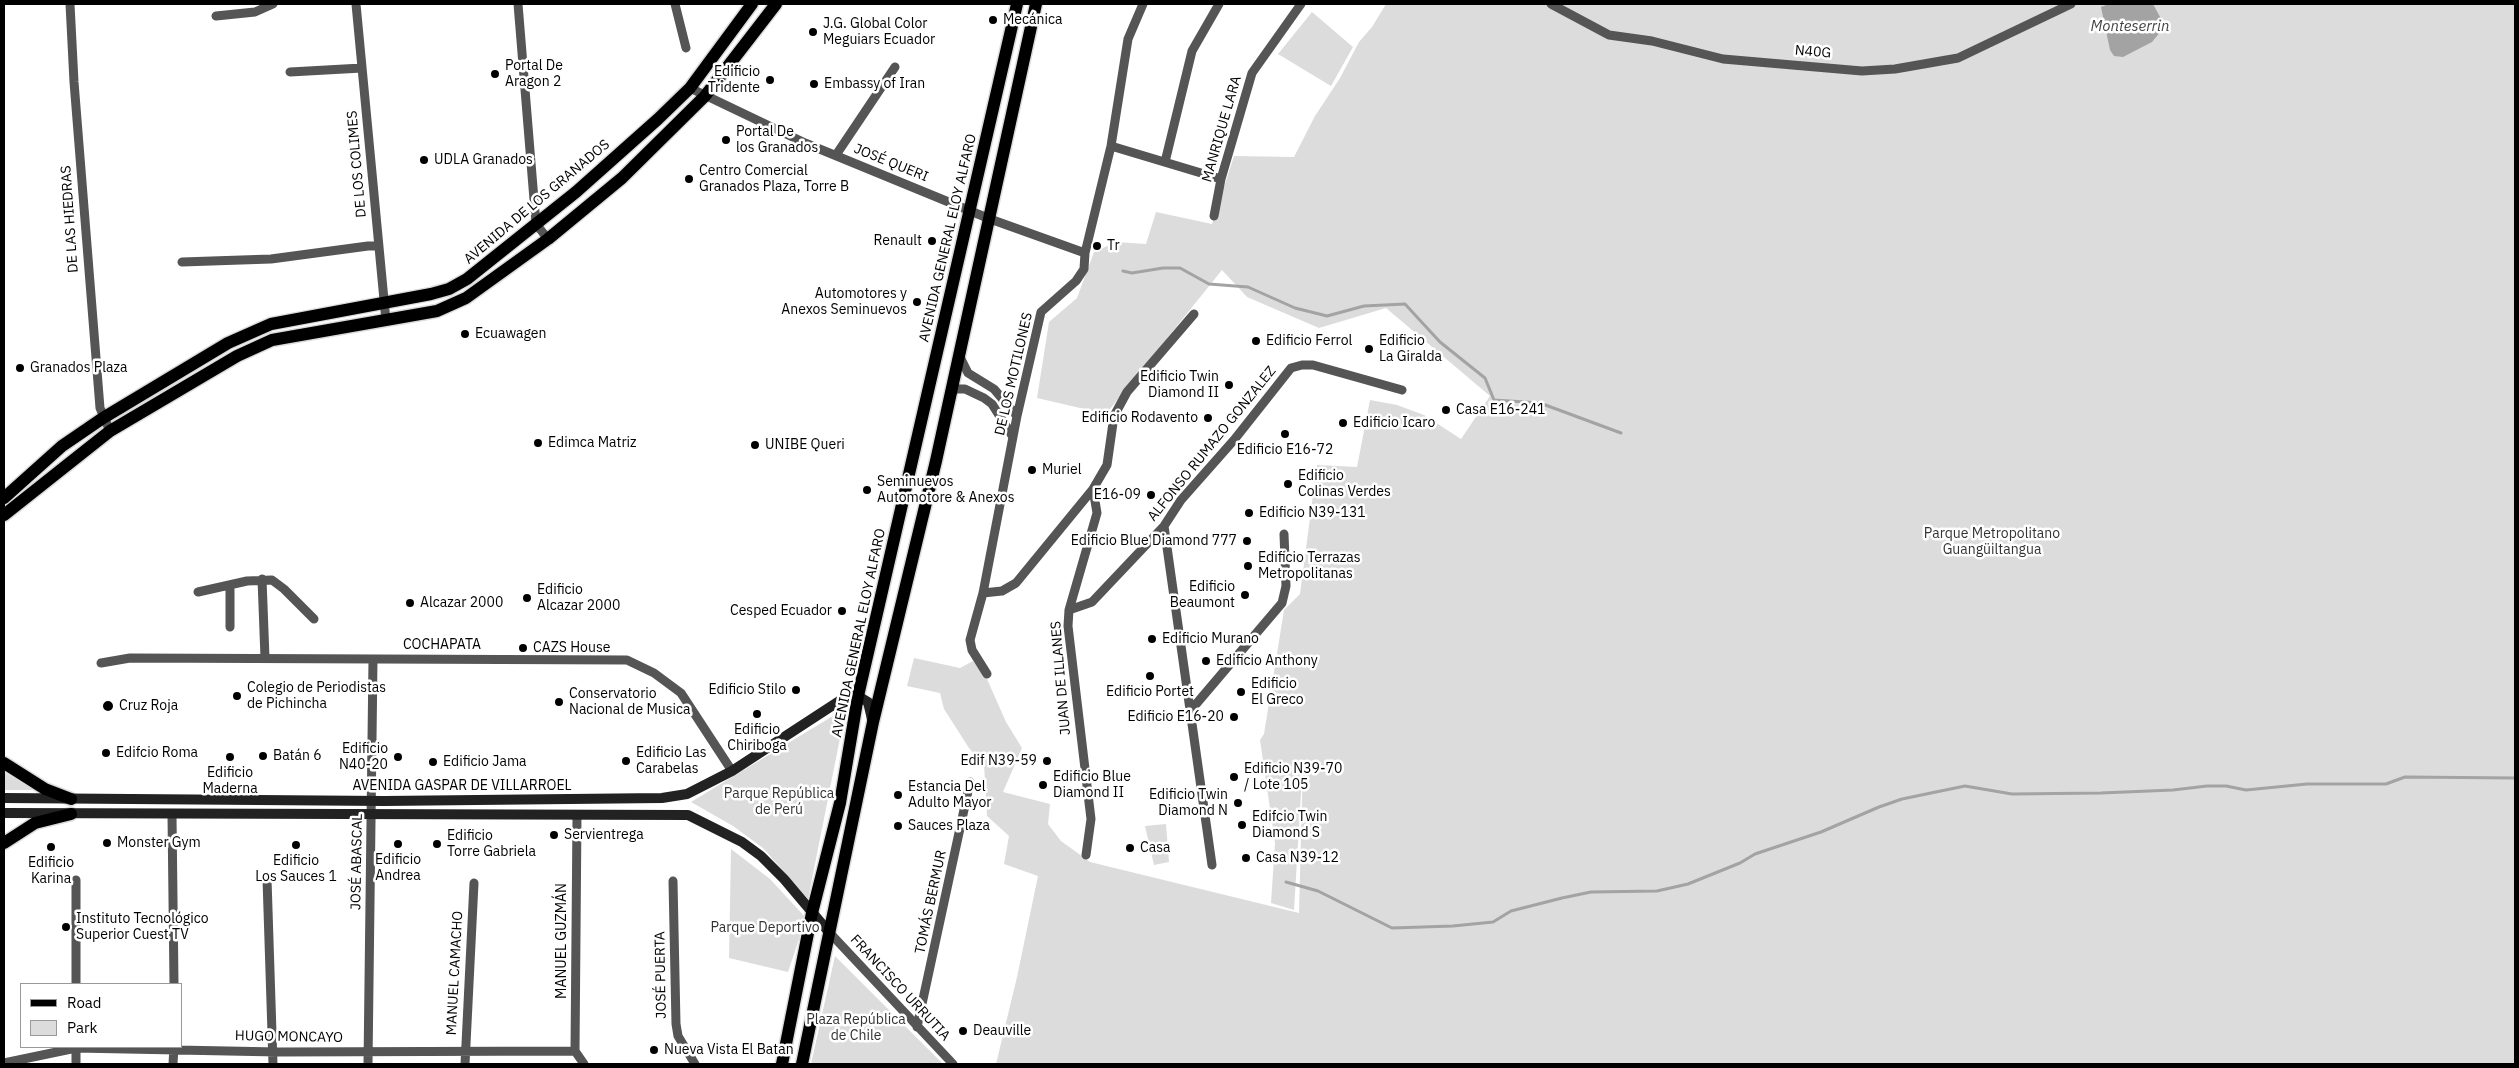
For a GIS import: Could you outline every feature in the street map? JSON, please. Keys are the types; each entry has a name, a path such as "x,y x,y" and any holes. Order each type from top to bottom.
{"main road":[{"name":"AVENIDA DE LOS GRANADOS","path":"4,498 62,446 103,418 228,344 272,324 449,289 484,268 616,157 690,88 752,4"},
{"path":"4,515 110,431 237,356 272,340 437,311 455,304 548,239 622,178 705,96 776,4"},
{"name":"AVENIDA GENERAL ELOY ALFARO","path":"782,1064 812,913 840,802 858,696 1017,4"},
{"path":"802,1064 828,931 857,805 873,722 936,461 1036,4"},
{"path":"1000,79 1008,88 1020,82"},
{"name":"AVENIDA GASPAR DE VILLARROEL","path":"4,798 372,801 662,798 687,794 732,772 837,700 847,696 858,696"},
{"path":"858,696 868,702 873,722"},
{"path":"4,764 45,789 70,798"},
{"path":"687,794 684,809 688,815"},
{"path":"662,798 665,804 662,814"},
{"path":"4,813 372,816 688,815 742,842 761,856 784,879 828,931"},
{"path":"4,843 35,823 71,814"}],"street":[{"name":"DE LAS HIEDRAS","path":"70,4 91,316 100,408 110,431"},
{"path":"216,16 255,12 273,4"},
{"name":"DE LOS COLIMES","path":"356,4 386,321"},
{"path":"518,4 536,224 548,239"},
{"path":"675,4 686,48"},
{"name":"DE LOS MOTILONES","path":"987,674 972,650 970,640 983,593 1016,416 1041,312 1082,276 1111,146 1128,39 1142,4"},
{"path":"1165,162 1192,51 1219,4"},
{"name":"MANRIQUE LARA","path":"1214,216 1221,179 1252,73 1301,4"},
{"name":"N40G","path":"1551,4 1609,35 1652,41 1723,59 1862,70 1895,68 1958,58 2071,4"},
{"path":"836,155 895,67"},
{"path":"290,72 362,68"},
{"name":"JOSÉ QUERI","path":"690,88 836,155 970,209 990,219 1086,254"},
{"path":"1111,146 1221,179"},
{"path":"182,262 271,258 379,246"},
{"path":"983,593 1002,591 1016,583 1093,489 1107,465 1114,416 1127,392 1194,314"},
{"path":"959,355 968,373 994,389 1016,416"},
{"name":"ALFONSO RUMAZO GONZALEZ","path":"1069,610 1092,602 1164,526 1180,500 1234,440 1291,368 1313,365 1402,390"},
{"path":"951,390 965,389 992,404 1013,437"},
{"name":"JUAN DE ILLANES","path":"1086,855 1092,818 1075,700 1068,626 1069,610 1096,513 1093,489"},
{"path":"1164,526 1212,865"},
{"path":"1191,710 1282,603 1286,586 1284,534"},
{"path":"262,579 265,658"},
{"path":"198,592 262,579 272,580 284,589 314,619"},
{"path":"230,585 230,627"},
{"name":"COCHAPATA","path":"101,664 130,658 627,660 654,673 681,693 732,772"},
{"name":"JOSÉ ABASCAL","path":"368,1064 373,659"},
{"name":"TOMÁS BERMUR","path":"917,1027 970,782"},
{"path":"172,814 174,983"},
{"name":"MANUEL GUZMÁN","path":"575,1051 577,815"},
{"path":"267,879 273,1064"},
{"path":"76,880 76,983"},
{"name":"JOSÉ PUERTA","path":"673,881 676,1024 678,1036 695,1064"},
{"name":"MANUEL CAMACHO","path":"465,1064 474,883"},
{"name":"FRANCISCO URRUTIA","path":"828,931 953,1064"},
{"path":"76,1048 76,1064"},
{"name":"HUGO MONCAYO","path":"4,1063 76,1048 273,1051 575,1051"},
{"path":"173,1064 174,1048"},
{"path":"575,1051 584,1064"}],"green space":[{"name":"Parque Metropolitano Guangüiltangua","path":"1386,4 2515,4 2515,1064 996,1064 1017,977 1038,876 1004,864 1009,836 987,816 984,764 969,748 944,709 940,693 907,686 914,658 960,668 973,661 987,679 1006,722 1022,748 1003,792 1050,804 1048,824 1061,841 1090,862 1299,913 1303,761 1294,910 1271,903 1275,843 1260,740 1264,734 1284,610 1300,594 1317,465 1357,467 1370,400 1397,405 1424,415 1461,439 1490,396 1386,308 1319,328 1247,297 1222,270 1106,414 1037,398 1049,322 1077,298 1094,252 1116,242 1146,244 1156,212 1212,224 1234,156 1294,157 1315,116 1340,78 1359,42 1372,27"},
{"path":"1312,12 1353,47 1331,86 1278,54"},
{"name":"Parque República de Perú","path":"846,708 808,899 763,848 733,826 691,802"},
{"path":"4,772 34,790 4,790"},
{"path":"1166,824 1169,862 1154,865 1145,826"},
{"name":"Parque Deportivo","path":"731,849 770,879 806,918 788,972 729,958"},
{"name":"Plaza República de Chile","path":"835,956 943,1064 811,1064"}],"water":[{"name":"Monteserrin","path":"2109,4 2153,4 2165,26 2152,42 2123,57 2114,56 2110,50 2101,7"}],"waterway":[{"path":"1123,271 1132,273 1163,268 1180,268 1209,284 1248,287 1295,308 1327,316 1364,306 1405,304 1440,342 1485,378 1494,400 1540,403 1621,433"},
{"path":"1286,882 1318,891 1392,928 1453,926 1493,922 1511,911 1591,892 1657,891 1688,884 1740,863 1755,854 1821,832 1879,807 1902,799 1965,786 2012,794 2101,793 2173,790 2207,786 2226,786 2246,790 2307,784 2386,784 2405,777 2515,778"}],"place":[{"name":"Mecánica","path":"993,20"},
{"name":"J.G. Global Color Meguiars Ecuador","path":"813,32"},
{"name":"Portal De Aragon 2","path":"495,74"},
{"name":"Edificio Tridente","path":"770,80"},
{"name":"Embassy of Iran","path":"814,84"},
{"name":"Portal De los Granados","path":"726,140"},
{"name":"UDLA Granados","path":"424,160"},
{"name":"Centro Comercial Granados Plaza, Torre B","path":"689,179"},
{"name":"Renault","path":"932,241"},
{"name":"Tr","path":"1097,246"},
{"name":"Automotores y Anexos Seminuevos","path":"917,302"},
{"name":"Ecuawagen","path":"465,334"},
{"name":"Edificio Ferrol","path":"1256,341"},
{"name":"Edificio La Giralda","path":"1369,349"},
{"name":"Granados Plaza","path":"20,368"},
{"name":"Edificio Twin Diamond II","path":"1229,385"},
{"name":"Casa E16-241","path":"1446,410"},
{"name":"Edificio Rodavento","path":"1208,418"},
{"name":"Edificio Icaro","path":"1343,423"},
{"name":"Edificio E16-72","path":"1285,434"},
{"name":"Edimca Matriz","path":"538,443"},
{"name":"UNIBE Queri","path":"755,445"},
{"name":"Muriel","path":"1032,470"},
{"name":"Edificio Colinas Verdes","path":"1288,484"},
{"name":"Seminuevos Automotore & Anexos","path":"867,490"},
{"name":"E16-09","path":"1151,495"},
{"name":"Edificio N39-131","path":"1249,513"},
{"name":"Edificio Blue Diamond 777","path":"1247,541"},
{"name":"Edificio Terrazas Metropolitanas","path":"1248,566"},
{"name":"Edificio Beaumont","path":"1245,595"},
{"name":"Edificio Alcazar 2000","path":"527,598"},
{"name":"Alcazar 2000","path":"410,603"},
{"name":"Cesped Ecuador","path":"842,611"},
{"name":"Edificio Murano","path":"1152,639"},
{"name":"CAZS House","path":"523,648"},
{"name":"Edificio Anthony","path":"1206,661"},
{"name":"Edificio Portet","path":"1150,676"},
{"name":"Edificio Stilo","path":"796,690"},
{"name":"Edificio El Greco","path":"1241,692"},
{"name":"Colegio de Periodistas de Pichincha","path":"237,696"},
{"name":"Conservatorio Nacional de Musica","path":"559,702"},
{"name":"Cruz Roja","path":"108,706"},
{"name":"Edificio Chiriboga","path":"757,714"},
{"name":"Edificio E16-20","path":"1234,717"},
{"name":"Edifcio Roma","path":"106,753"},
{"name":"Batán 6","path":"263,756"},
{"name":"Edificio Maderna","path":"230,757"},
{"name":"Edificio N40-20","path":"398,757"},
{"name":"Edificio Las Carabelas","path":"626,761"},
{"name":"Edif N39-59","path":"1047,761"},
{"name":"Edificio Jama","path":"433,762"},
{"name":"Edificio N39-70 / Lote 105","path":"1234,777"},
{"name":"Edificio Blue Diamond II","path":"1043,785"},
{"name":"Estancia Del Adulto Mayor","path":"898,795"},
{"name":"Edificio Twin Diamond N","path":"1238,803"},
{"name":"Edifcio Twin Diamond S","path":"1242,825"},
{"name":"Sauces Plaza","path":"898,826"},
{"name":"Servientrega","path":"554,835"},
{"name":"Monster Gym","path":"107,843"},
{"name":"Edificio Andrea","path":"398,844"},
{"name":"Edificio Torre Gabriela","path":"437,844"},
{"name":"Edificio Los Sauces 1","path":"296,845"},
{"name":"Edificio Karina","path":"51,847"},
{"name":"Casa","path":"1130,848"},
{"name":"Casa N39-12","path":"1246,858"},
{"name":"Instituto Tecnológico Superior Cuest TV","path":"66,927"},
{"name":"Deauville","path":"963,1031"},
{"name":"Nueva Vista El Batan","path":"654,1050"}]}
